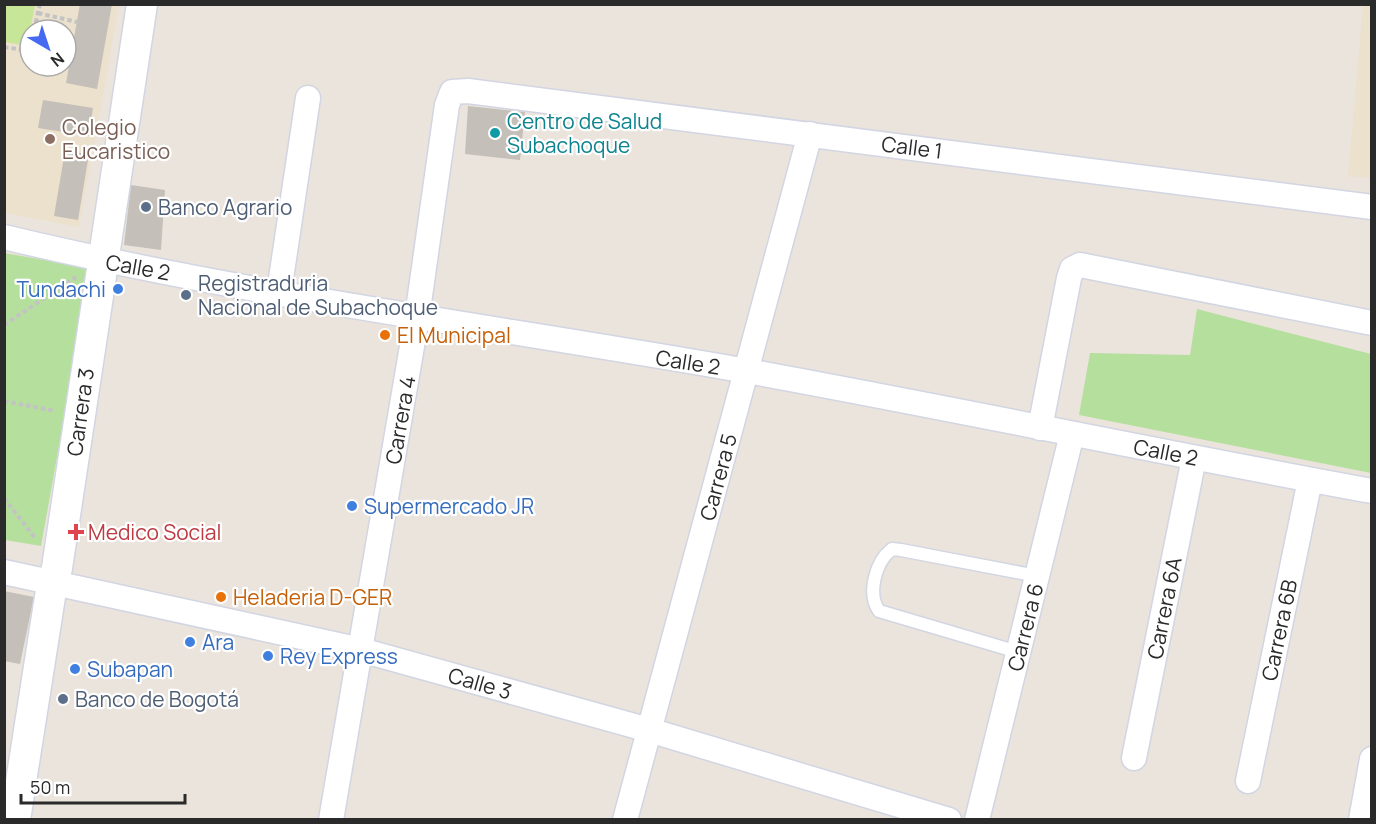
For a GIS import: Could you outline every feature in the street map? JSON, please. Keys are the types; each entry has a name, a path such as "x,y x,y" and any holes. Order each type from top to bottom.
{"street":[{"name":"Carrera 3","path":"15,819 142,4"},
{"name":"Calle 1","path":"452,92 468,91 1371,207"},
{"name":"Carrera 4","path":"331,819 417,317 447,105 452,92"},
{"path":"279,292 308,98"},
{"name":"Carrera 5","path":"625,819 810,134"},
{"name":"Calle 2","path":"4,237 102,260 417,317 746,371 1371,491"},
{"path":"1040,428 1068,278 1072,269 1080,265 1371,323"},
{"name":"Carrera 6","path":"977,819 1072,434"},
{"name":"Carrera 6A","path":"1134,758 1194,458"},
{"name":"Carrera 6B","path":"1248,781 1310,480"},
{"name":"Calle 3","path":"4,572 54,576 361,650 649,730 949,819"},
{"path":"1361,819 1371,759"}],"lane":[{"path":"1018,652 879,611 872,596 880,560 892,549 1037,576"}],"path":[{"path":"37,18 40,4"},
{"path":"38,13 60,18"},
{"path":"4,325 102,260"},
{"path":"4,401 79,416"},
{"path":"4,498 54,576"}],"shaded area":[{"name":"Colegio Eucaristico","path":"4,5 119,5 79,227 5,213"},
{"path":"1363,5 1371,5 1371,178 1348,176"}],"green space":[{"path":"4,5 35,5 32,18 18,18 18,44 5,42"},
{"path":"4,253 91,268 41,546 5,540"},
{"path":"1197,309 1371,354 1371,473 1079,415 1090,353 1190,355"}],"building":[{"path":"80,4 112,4 97,89 66,83 67,78 78,78 78,18"},
{"path":"43,100 93,108 89,136 38,128"},
{"name":"Centro de Salud Subachoque","path":"468,106 525,112 520,160 465,154"},
{"path":"65,151 89,154 78,220 54,216"},
{"path":"131,185 165,190 161,250 124,245"},
{"path":"4,591 34,597 20,664 4,661"}],"place":[{"name":"Centro de Salud Subachoque","path":"495,133"},
{"name":"Colegio Eucaristico","path":"50,139"},
{"name":"Banco Agrario","path":"146,207"},
{"name":"Tundachi","path":"118,289"},
{"name":"Registraduria Nacional de Subachoque","path":"186,295"},
{"name":"El Municipal","path":"385,335"},
{"name":"Supermercado JR","path":"352,506"},
{"name":"Medico Social","path":"76,532"},
{"name":"Heladeria D-GER","path":"221,597"},
{"name":"Ara","path":"190,642"},
{"name":"Rey Express","path":"268,656"},
{"name":"Subapan","path":"75,669"},
{"name":"Banco de Bogotá","path":"63,699"}]}
